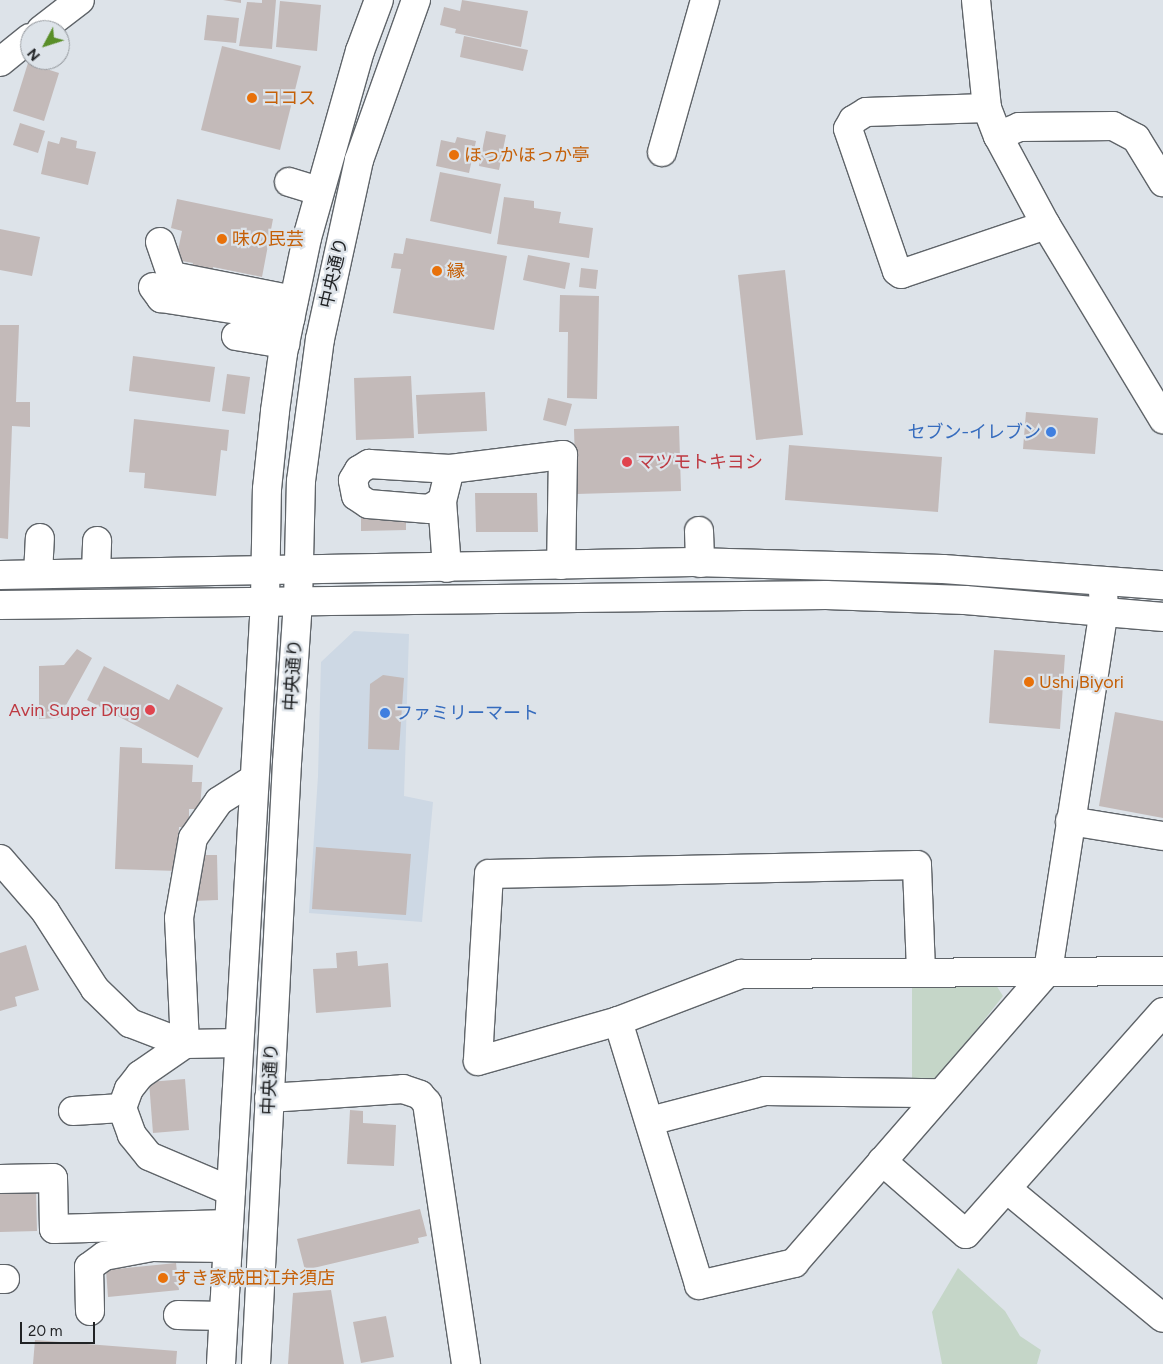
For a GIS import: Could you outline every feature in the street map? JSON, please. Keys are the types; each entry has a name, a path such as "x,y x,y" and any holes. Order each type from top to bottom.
{"street":[{"path":"54,20 80,0"},
{"name":"中央通り","path":"221,1364 265,600 267,489 290,321 319,191 360,51 379,0"},
{"name":"中央通り","path":"256,1364 269,1098 298,602 300,481 321,331 360,160 416,0"},
{"path":"662,152 705,0"},
{"path":"976,0 986,108 998,136 1046,225 1163,419"},
{"path":"0,62 20,46"},
{"path":"986,108 866,112 853,120 848,129 897,271 901,274 1046,225"},
{"path":"998,136 1019,127 1113,126 1136,138 1163,182"},
{"path":"289,182 319,191"},
{"path":"160,242 172,276 290,321"},
{"path":"153,287 161,298 290,321"},
{"path":"236,336 290,321"},
{"path":"442,501 429,508 368,504 356,496 354,480 359,470 369,464 450,468 563,455 561,565"},
{"path":"448,568 442,501 450,468"},
{"path":"699,530 700,563"},
{"path":"38,574 40,538"},
{"path":"96,573 97,541"},
{"path":"0,575 700,563 943,569 1103,579 1163,585"},
{"path":"618,1021 699,1285 794,1263 1048,971 1104,610 1103,579"},
{"path":"0,604 265,600 298,602 826,594 1104,610 1163,616"},
{"path":"185,1044 179,918 193,838 218,800 254,779"},
{"path":"1070,821 1163,836"},
{"path":"0,859 45,911 95,989 130,1023 185,1044 239,1044"},
{"path":"921,971 917,865 489,874 478,1061 618,1021 741,974 921,971 1163,971"},
{"path":"882,1162 966,1234 1163,1012"},
{"path":"185,1044 140,1075 129,1089 122,1108 132,1135 149,1156 177,1177 231,1191"},
{"path":"269,1098 403,1090 420,1095 427,1104 466,1364"},
{"path":"650,1121 765,1091 940,1093"},
{"path":"73,1111 122,1108"},
{"path":"0,1179 53,1178 54,1229 228,1236"},
{"path":"1007,1189 1163,1318"},
{"path":"90,1311 89,1267 104,1256 228,1236"},
{"path":"178,1315 223,1316"}],"shaded area":[{"path":"354,631 409,634 404,796 433,802 422,922 309,913 318,776 321,662"}],"green space":[{"path":"912,984 996,985 1003,996 937,1080 912,1079"},
{"path":"958,1268 1005,1311 1020,1336 1041,1350 1037,1364 942,1364 932,1312"}],"building":[{"path":"223,0 241,0 241,3"},
{"path":"262,0 276,0 272,49 239,46 247,2 262,3"},
{"path":"462,0 528,11 521,47 455,33 456,29 440,25 444,7 460,11"},
{"path":"280,1 321,5 317,51 276,47"},
{"path":"207,15 239,18 236,43 204,40"},
{"path":"464,36 528,50 523,71 460,57"},
{"path":"222,46 301,66 280,150 201,130"},
{"path":"26,70 50,70 59,73 44,121 13,111"},
{"path":"20,123 45,131 38,153 13,145"},
{"path":"486,131 506,135 499,170 479,166"},
{"path":"61,137 77,141 76,148 96,152 88,185 41,174 48,141 59,144"},
{"path":"457,137 476,141 469,173 436,166 441,140 455,143"},
{"path":"440,172 501,184 491,234 430,221"},
{"path":"504,197 534,201 534,208 561,212 559,223 593,228 589,258 497,244"},
{"path":"177,199 273,219 262,277 213,267 211,274 191,270 193,263 176,260 182,231 171,228"},
{"path":"0,229 40,237 32,276 0,270"},
{"path":"406,238 507,256 494,330 393,313 401,269 391,268 394,253 403,254"},
{"path":"528,255 570,263 565,289 523,280"},
{"path":"581,268 598,270 596,289 579,287"},
{"path":"785,270 803,435 756,440 738,275"},
{"path":"560,295 599,296 597,399 567,398 568,332 559,332"},
{"path":"0,325 19,325 16,402 30,402 30,427 12,426 8,539 0,538"},
{"path":"133,356 215,367 210,402 129,391"},
{"path":"227,374 250,377 245,414 222,411"},
{"path":"411,376 414,438 356,440 354,378"},
{"path":"485,392 487,431 418,434 416,395"},
{"path":"548,398 572,404 566,426 543,420"},
{"path":"1026,412 1098,418 1095,454 1023,449"},
{"path":"134,419 229,430 227,451 221,450 216,496 144,488 145,473 129,472"},
{"path":"679,426 681,491 576,494 574,429"},
{"path":"789,445 942,457 938,512 785,500"},
{"path":"475,493 537,493 538,532 476,532"},
{"path":"406,515 406,530 361,531 361,516"},
{"path":"77,649 92,658 59,718 39,719 39,666 64,665"},
{"path":"994,650 1065,655 1060,729 989,723"},
{"path":"104,666 169,700 177,684 223,708 198,758 87,700"},
{"path":"383,675 404,678 399,750 368,749 370,684"},
{"path":"1115,712 1163,721 1163,818 1099,806"},
{"path":"120,747 142,748 142,763 193,765 192,782 202,782 200,809 189,809 189,827 179,827 177,871 115,869"},
{"path":"316,847 411,854 406,915 312,909"},
{"path":"192,855 217,855 218,900 193,901"},
{"path":"26,945 39,990 15,997 17,1006 0,1011 0,953"},
{"path":"357,951 358,966 388,963 391,1007 316,1013 313,969 337,968 336,953"},
{"path":"185,1079 189,1130 153,1133 149,1082"},
{"path":"350,1110 363,1111 363,1123 396,1125 394,1166 347,1164"},
{"path":"36,1192 37,1231 0,1232 0,1193"},
{"path":"420,1209 427,1236 418,1238 419,1243 305,1270 297,1239"},
{"path":"176,1263 179,1290 108,1297 106,1270"},
{"path":"331,1290 344,1364 288,1364 293,1293"},
{"path":"386,1316 394,1357 361,1363 353,1322"},
{"path":"35,1340 177,1351 176,1364 33,1364"}],"place":[{"name":"ココス","path":"252,98"},
{"name":"ほっかほっか亭","path":"454,155"},
{"name":"味の民芸","path":"222,239"},
{"name":"縁","path":"437,271"},
{"name":"セブン-イレブン","path":"1051,432"},
{"name":"マツモトキヨシ","path":"627,462"},
{"name":"Ushi Biyori","path":"1029,682"},
{"name":"Avin Super Drug","path":"150,710"},
{"name":"ファミリーマート","path":"385,713"},
{"name":"すき家成田江弁須店","path":"163,1278"}]}
